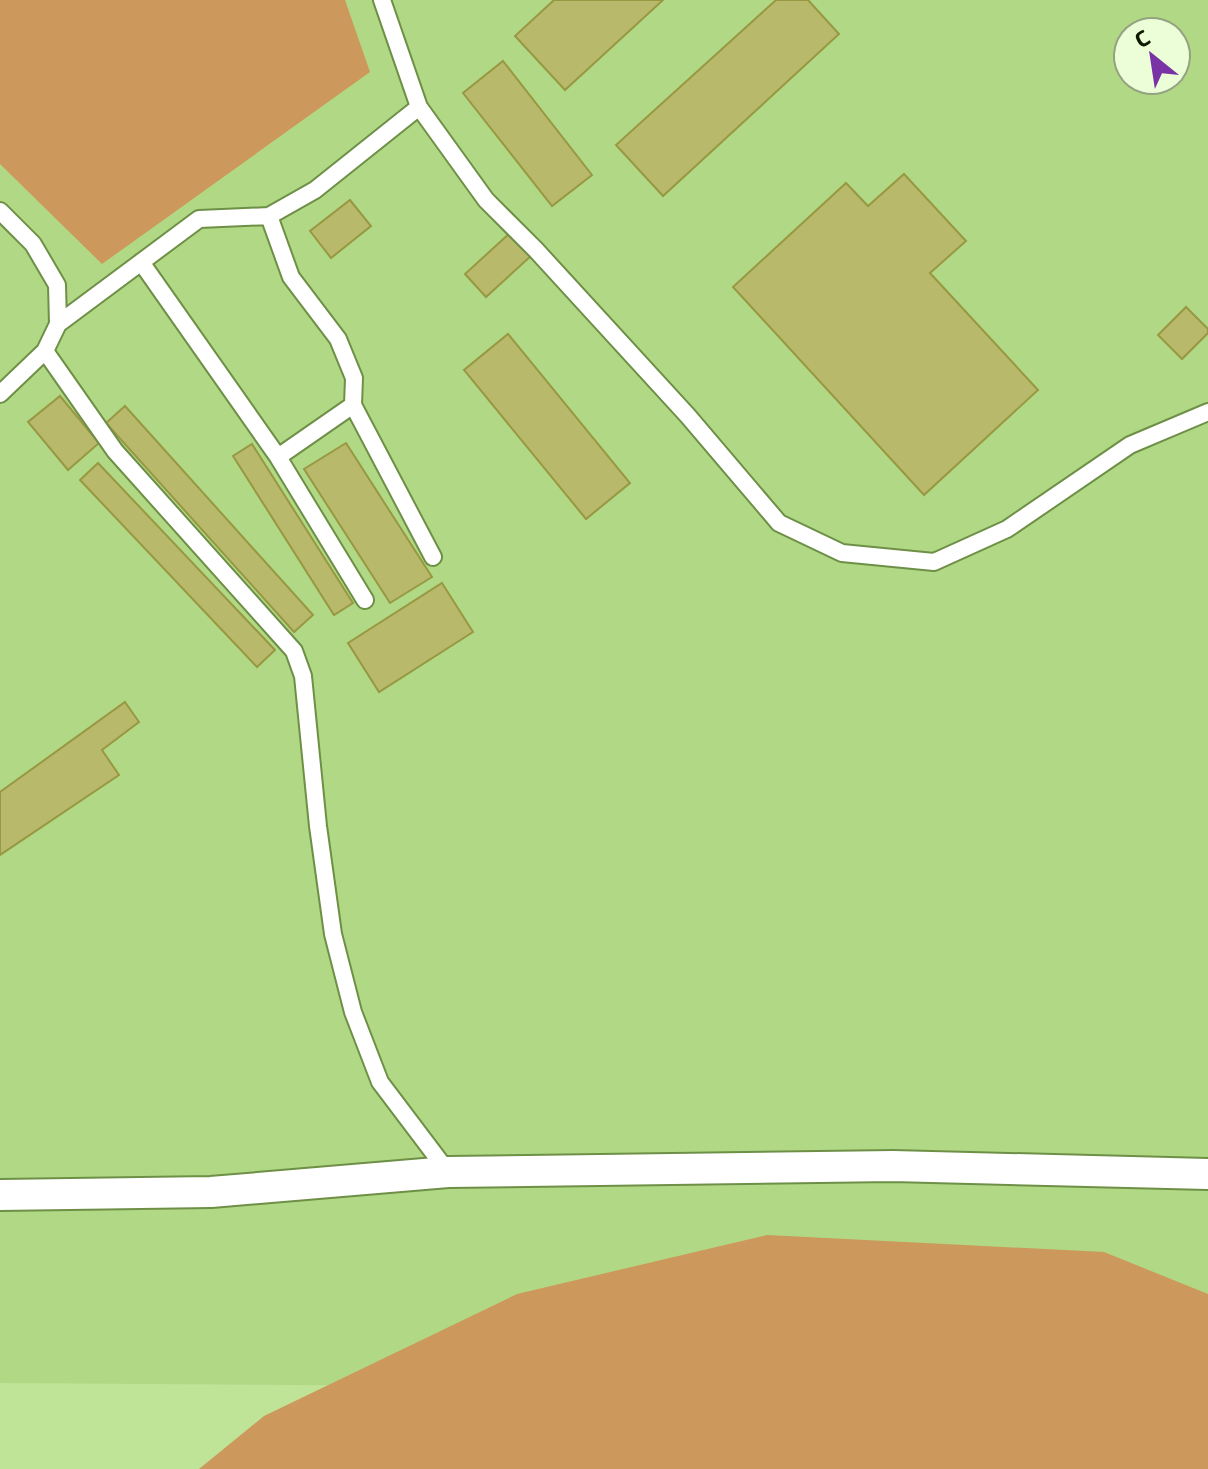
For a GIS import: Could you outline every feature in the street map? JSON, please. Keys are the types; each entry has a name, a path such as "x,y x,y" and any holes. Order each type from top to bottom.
{"street":[{"path":"0,1195 211,1192 448,1172 893,1166 1208,1174"}],"lane":[{"path":"382,0 419,107 486,200 688,416 779,523 842,553 934,562 1007,529 1130,445 1208,412"},
{"path":"58,324 199,219 269,216 315,190 419,107"},
{"path":"0,211 33,244 57,285 58,324 45,351 0,394"},
{"path":"269,216 291,277 338,339 354,378 353,405 433,557"},
{"path":"141,262 278,457 365,600"},
{"path":"45,351 115,451 294,651 303,676 318,826 333,934 353,1012 380,1082 448,1172"},
{"path":"278,457 353,405"}],"shaded area":[{"path":"0,0 1208,0 1208,1345 918,1389 0,1383"},
{"path":"0,0 345,0 370,72 102,264 0,164"},
{"path":"767,1235 1104,1252 1208,1294 1208,1469 199,1469 264,1416 517,1294"}],"building":[{"path":"554,0 663,0 565,90 515,36"},
{"path":"776,0 808,0 839,34 663,196 616,145"},
{"path":"503,61 592,175 552,206 463,93"},
{"path":"904,174 966,241 930,273 1038,390 924,495 733,287 846,183 868,206"},
{"path":"350,200 371,226 331,258 310,231"},
{"path":"511,232 532,255 486,297 465,274"},
{"path":"1186,307 1208,329 1208,333 1182,359 1158,335"},
{"path":"508,334 630,483 586,519 464,370"},
{"path":"60,396 99,443 68,470 28,422"},
{"path":"125,406 313,615 294,632 106,423"},
{"path":"346,443 432,577 390,603 304,469"},
{"path":"252,444 353,603 334,615 233,456"},
{"path":"98,463 275,650 257,667 80,480"},
{"path":"442,583 473,632 379,692 348,643"},
{"path":"125,702 139,722 102,750 119,775 0,855 0,792"}]}
